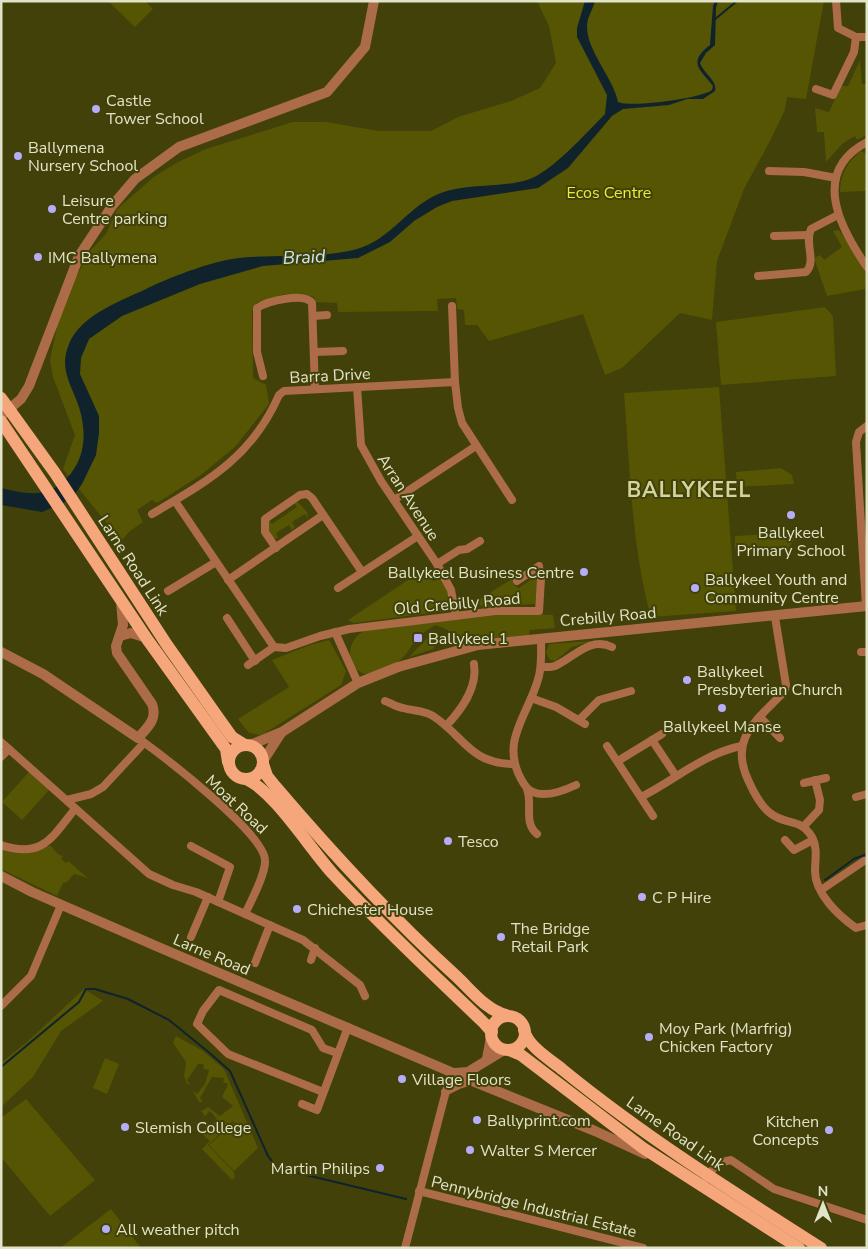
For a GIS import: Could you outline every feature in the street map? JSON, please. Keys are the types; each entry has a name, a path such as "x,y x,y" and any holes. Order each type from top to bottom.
{"main road":[{"name":"Larne Road Link","path":"1,397 6,413 55,473 222,723 232,737 247,745"},
{"name":"Larne Road Link","path":"1,421 43,480 147,638 226,749 228,762"},
{"path":"247,745 258,750 268,776 275,786 364,886 436,958 491,1008 520,1020 524,1030 520,1041 507,1050 496,1047 492,1035 484,1023 363,906 331,872 266,792 232,772 228,762 231,752 247,745"},
{"path":"246,779 256,776 263,762"},
{"path":"492,1035 498,1020 506,1015"},
{"name":"Larne Road Link","path":"524,1030 530,1042 577,1081 704,1181 799,1248"},
{"name":"Larne Road Link","path":"507,1050 521,1055 618,1129 669,1165 704,1181 821,1248"}],"street":[{"path":"6,413 21,399 29,386 79,256 112,206 135,179 179,147 327,92 364,47 374,1"},
{"path":"836,1 837,26 844,32 856,37 867,37"},
{"path":"816,89 832,96 854,52 856,37"},
{"path":"867,142 845,158 836,178 835,195 838,215 848,238 867,267"},
{"path":"769,171 804,172 836,178"},
{"path":"758,276 802,274 807,272 810,266 808,235 815,226 838,215"},
{"path":"774,236 808,235"},
{"path":"263,376 257,352 257,308 276,301 305,298 312,301 315,389"},
{"path":"452,306 460,417 476,446 512,500"},
{"path":"313,316 327,315"},
{"path":"314,352 343,351"},
{"name":"Barra Drive","path":"152,514 220,470 245,449 264,426 282,392 456,382"},
{"name":"Arran Avenue","path":"357,387 361,445 394,500 437,564 451,590 456,616"},
{"path":"1,397 21,399"},
{"path":"867,426 860,431 856,439 867,606"},
{"path":"394,500 476,446"},
{"path":"276,548 263,527 264,521 267,516 304,494 312,498 362,572"},
{"path":"175,500 274,647"},
{"path":"228,580 324,516"},
{"path":"338,588 418,536"},
{"path":"437,564 458,550 467,549 480,541"},
{"path":"168,591 216,562"},
{"name":"Old Crebilly Road","path":"335,632 502,610 539,611 540,566 517,581"},
{"path":"66,800 91,794 103,787 141,740 153,719 154,708 117,654 116,646 120,636 123,617 121,599"},
{"name":"Crebilly Road","path":"247,745 282,732 358,683 398,667 448,652 541,638 774,617 867,606"},
{"path":"774,617 786,684 784,692 760,717 741,746 741,761 746,776 764,807 781,819 804,826 813,840 817,885 846,921 856,928 867,925"},
{"path":"227,618 251,663 274,647 286,648 335,632 358,683"},
{"path":"120,636 131,633 147,638"},
{"path":"537,834 530,827 527,789 514,764 515,736 531,698 541,667 541,638"},
{"path":"541,667 556,666 575,652 590,647 603,644 612,647"},
{"name":"Moat Road","path":"1,652 43,674 141,740 218,804 255,838 262,848 265,860 264,868 245,914"},
{"path":"446,726 468,697 475,676 474,664"},
{"path":"531,698 556,707 582,722 599,700 631,691"},
{"path":"385,700 402,708 425,712 446,726 463,745 478,755 498,764 514,764"},
{"path":"760,717 780,738"},
{"name":"Crebilly Road","path":"263,762 282,732"},
{"path":"618,761 662,734"},
{"path":"652,740 676,776"},
{"path":"1,742 149,874 208,897 315,948 360,985 365,996"},
{"path":"607,746 653,816"},
{"path":"641,798 676,776 724,750 741,746"},
{"path":"1,757 9,749"},
{"path":"804,783 826,778"},
{"path":"804,826 820,810 820,800 815,780"},
{"path":"527,789 533,793 548,793 562,791 576,785"},
{"path":"856,797 867,794"},
{"path":"1,845 19,848 41,847 75,808"},
{"path":"784,840 794,850 813,840"},
{"path":"192,846 230,868 218,902"},
{"path":"821,890 864,860"},
{"name":"Larne Road","path":"1,876 61,905 472,1081 595,1131 669,1165"},
{"path":"191,937 208,897"},
{"path":"1,1006 32,974 61,905"},
{"path":"255,963 270,925"},
{"path":"311,960 315,948"},
{"path":"323,1092 228,1054 197,1024 203,1011 219,990 312,1030 323,1048 337,1053"},
{"path":"302,1104 317,1110 348,1027"},
{"path":"445,1092 458,1085 472,1081 485,1061 492,1035"},
{"path":"452,1072 468,1072 507,1050"},
{"name":"Pennybridge Industrial Estate","path":"405,1248 445,1092 452,1072"},
{"path":"704,1181 720,1162 731,1160 774,1189 867,1220"},
{"name":"Pennybridge Industrial Estate","path":"419,1191 643,1248"}],"green space":[{"path":"108,1 145,1 153,9 135,27"},
{"name":"Ecos Centre","path":"537,1 824,1 806,99 787,97 785,110 744,189 717,261 712,320 680,313 622,368 605,375 583,314 489,341 477,325 465,325 464,310 457,309 456,298 437,299 438,311 338,312 337,303 316,302 314,297 311,296 285,294 256,303 252,311 253,378 266,385 269,404 235,447 201,475 157,503 152,500 137,510 143,522 130,531 121,541 63,469 75,435 53,377 50,360 62,303 90,251 106,234 117,209 155,176 178,162 206,149 293,122 326,122 379,131 431,131 458,117 511,101 540,88 556,63 549,26"},
{"path":"860,60 862,84 867,84 867,135 857,140 855,136 842,144 826,162 824,132 817,132 815,108 829,112 841,86 848,86"},
{"path":"861,151 867,154 867,191 840,192 841,179 846,168"},
{"path":"839,230 867,273 865,289 827,296 814,258 820,255 824,260 842,247 833,231"},
{"path":"825,307 833,316 836,376 721,385 716,322"},
{"path":"719,387 736,611 651,617 644,590 635,534 624,393"},
{"path":"781,468 792,475 794,484 737,487 736,472"},
{"path":"298,502 307,512 308,519 305,514 292,522 295,527 292,530 289,525 276,533 278,538 274,539 266,527 269,519 272,524 297,507 294,503"},
{"path":"798,532 788,550 742,553 735,549 735,536"},
{"path":"426,568 433,581 442,579 446,587 449,603 445,611 354,623 348,620"},
{"path":"535,577 538,578 535,604 483,607 475,602 512,579 516,587 519,588"},
{"path":"515,613 553,615 555,628 530,630 529,635 461,644 450,641 448,630 435,625 423,633 421,632 399,661 381,670 370,674 362,673 356,669 350,657 352,644 361,633 367,630"},
{"path":"434,635 439,640 433,649 409,657 429,636"},
{"path":"329,640 346,671 341,685 265,733 260,735 249,733 238,719 289,687 272,660 310,645"},
{"path":"592,641 572,647 555,661 550,660 546,653 549,644"},
{"path":"29,772 49,790 22,820 2,802"},
{"path":"1,845 51,846 59,855 63,856 61,859 66,863 68,861 88,878 74,874 67,882 63,883 57,896 1,869"},
{"path":"84,989 103,1001 61,1031 33,1077 1,1107 1,1063 28,1041"},
{"path":"176,1036 203,1051 224,1069 258,1148 234,1171 209,1145 233,1123 249,1138 233,1121 208,1145 234,1172 235,1177 232,1180 202,1149 210,1141 202,1134 217,1119 210,1111 205,1116 201,1111 208,1107 220,1116 233,1106 222,1097 228,1084 223,1082 224,1078 212,1077 200,1098 203,1102 199,1102 193,1091 197,1094 205,1084 209,1070 204,1069 203,1064 198,1064 187,1080 190,1084 187,1084 184,1076 186,1062 173,1043"},
{"path":"105,1058 119,1064 107,1094 93,1088"},
{"path":"26,1099 95,1180 50,1216 1,1157 1,1118"},
{"name":"All weather pitch","path":"111,1209 141,1248 60,1248"}],"water":[{"name":"Braid","path":"585,1 595,1 588,19 589,39 618,102 637,104 682,99 712,90 713,86 700,70 697,61 703,51 710,45 713,6 715,1 718,1 716,8 715,45 706,53 700,63 712,80 715,91 703,99 687,99 669,105 623,109 612,116 568,168 538,188 452,201 437,207 414,221 390,242 358,258 263,266 200,284 122,316 89,339 81,358 80,374 99,416 96,455 82,484 75,494 63,503 42,512 1,505 1,488 27,493 51,490 66,479 78,461 83,441 82,420 80,409 66,372 66,352 74,334 82,325 101,311 168,279 210,264 237,258 317,255 357,249 379,239 434,196 468,187 516,183 527,180 537,176 557,161 605,114 607,95 577,37 577,28"}],"waterway":[{"path":"714,20 737,1"},
{"path":"825,880 854,859 867,854"},
{"path":"1,1067 79,1002 86,989 95,989 128,999 169,1020 230,1071 268,1156 277,1168 406,1199"}],"place":[{"name":"Castle Tower School","path":"96,109"},
{"name":"Ballymena Nursery School","path":"18,156"},
{"name":"Leisure Centre parking","path":"52,209"},
{"name":"IMC Ballymena","path":"38,257"},
{"name":"Ballykeel Primary School","path":"791,515"},
{"name":"Ballykeel Business Centre","path":"584,572"},
{"name":"Ballykeel Youth and Community Centre","path":"695,588"},
{"name":"Ballykeel 1","path":"418,638"},
{"name":"Ballykeel Presbyterian Church","path":"687,680"},
{"name":"Ballykeel Manse","path":"722,708"},
{"name":"Tesco","path":"448,841"},
{"name":"C P Hire","path":"642,897"},
{"name":"Chichester House","path":"297,909"},
{"name":"The Bridge Retail Park","path":"501,937"},
{"name":"Moy Park (Marfrig) Chicken Factory","path":"649,1037"},
{"name":"Village Floors","path":"402,1079"},
{"name":"Ballyprint.com","path":"477,1120"},
{"name":"Slemish College","path":"125,1127"},
{"name":"Kitchen Concepts","path":"829,1130"},
{"name":"Walter S Mercer","path":"470,1150"},
{"name":"Martin Philips","path":"380,1168"},
{"name":"All weather pitch","path":"106,1229"}],"district":[{"name":"BALLYKEEL","path":"689,490"}]}
